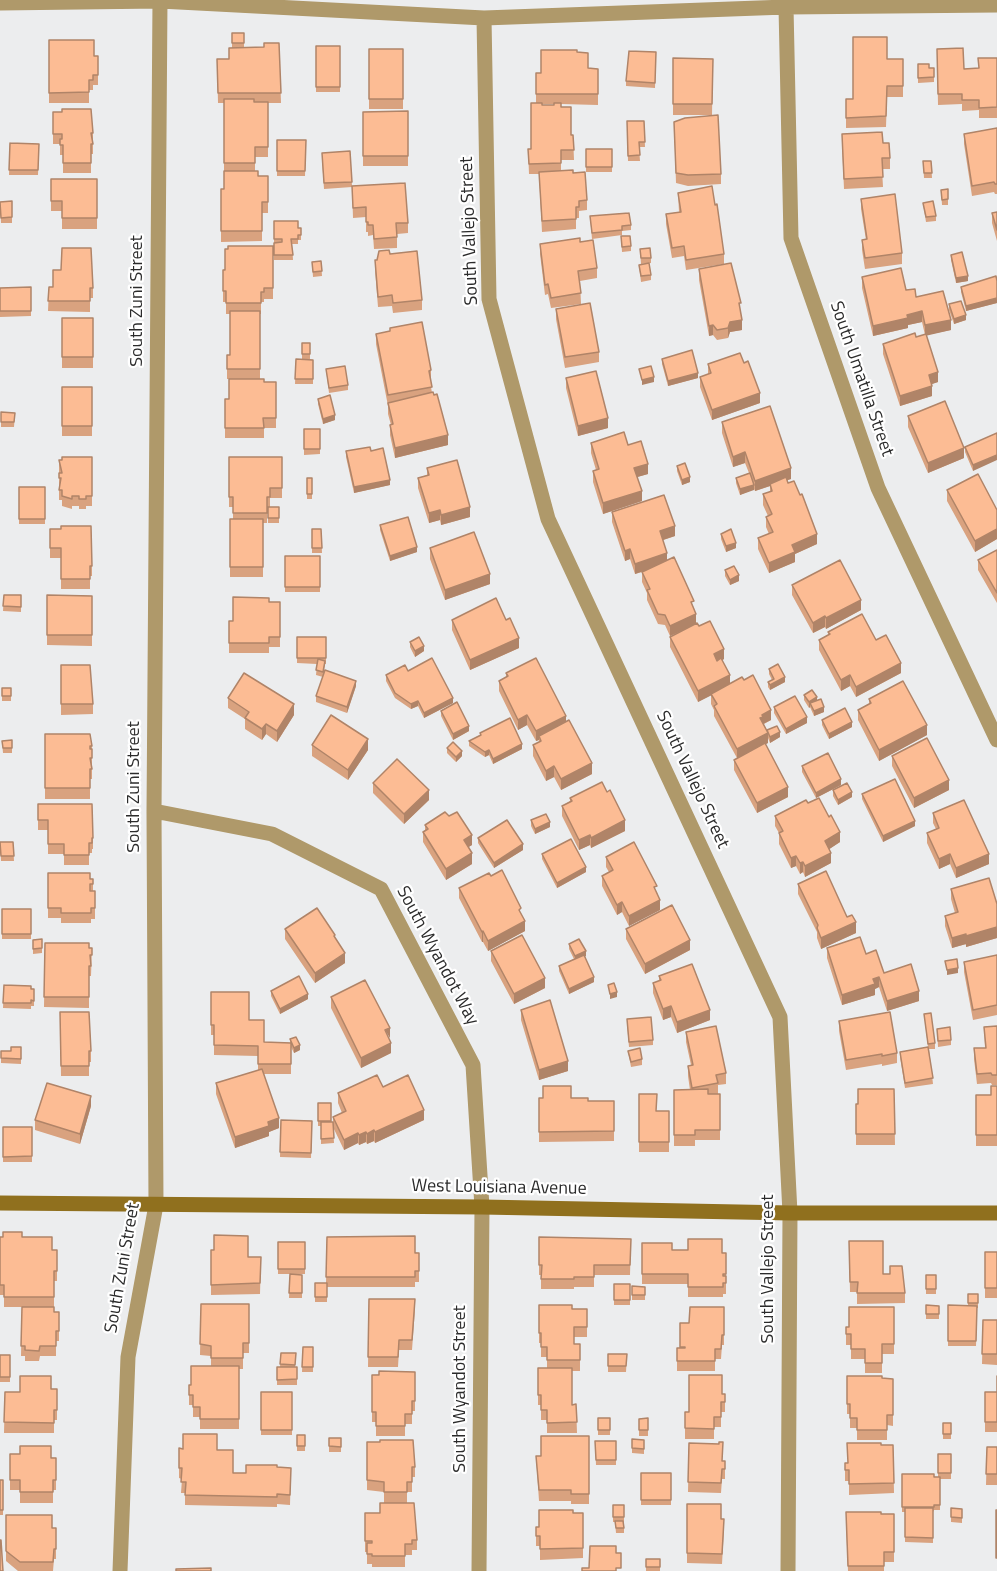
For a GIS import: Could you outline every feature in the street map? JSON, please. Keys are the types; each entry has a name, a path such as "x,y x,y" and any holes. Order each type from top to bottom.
{"street":[{"path":"0,3 160,0 484,18 786,7 997,4"},
{"name":"South Zuni Street","path":"120,1571 128,1357 156,1205 154,811 160,0"},
{"name":"South Umatilla Street","path":"786,7 791,238 878,488 997,740"},
{"name":"South Vallejo Street","path":"484,18 489,299 548,519 780,1017 790,1213 788,1571"},
{"name":"South Wyandot Way","path":"154,811 272,834 381,889 473,1065 482,1207"},
{"name":"West Louisiana Avenue","path":"0,1203 482,1207 790,1213 997,1213"},
{"name":"South Wyandot Street","path":"479,1571 482,1207"}],"building":[{"path":"232,33 244,33 244,43 232,43"},
{"path":"853,37 887,37 887,59 903,59 903,86 887,86 886,116 846,118 846,99 853,99"},
{"path":"49,40 94,40 94,56 98,56 98,75 93,75 93,80 89,80 89,92 49,93"},
{"path":"264,43 279,43 281,93 218,93 217,59 229,59 229,48 264,47"},
{"path":"316,46 340,46 340,87 316,87"},
{"path":"963,48 964,69 979,68 978,58 997,58 997,107 979,108 979,100 962,100 962,94 938,94 937,49"},
{"path":"369,49 403,49 403,99 369,99"},
{"path":"541,50 577,50 577,52 588,53 588,68 598,69 598,94 536,94 536,73 541,73"},
{"path":"629,51 656,52 655,83 626,81"},
{"path":"673,58 713,59 712,104 673,104"},
{"path":"918,64 929,64 929,68 934,68 934,77 918,78"},
{"path":"224,99 254,99 254,102 268,102 268,147 255,147 255,163 224,163"},
{"path":"531,103 554,105 554,103 561,103 561,107 571,107 571,135 573,135 574,150 561,150 561,163 529,164"},
{"path":"62,109 91,109 93,144 91,144 91,163 63,163 63,145 60,145 62,134 53,134 53,112 62,112"},
{"path":"408,111 408,156 363,156 363,112"},
{"path":"718,115 721,174 676,173 674,122 685,118"},
{"path":"627,121 644,121 645,142 639,142 640,155 628,156"},
{"path":"997,128 997,184 994,182 972,186 964,134"},
{"path":"882,132 883,143 889,143 890,158 882,158 883,177 844,179 842,134"},
{"path":"277,140 306,140 305,171 277,171"},
{"path":"10,143 39,144 38,170 9,170"},
{"path":"586,149 612,149 612,167 586,167"},
{"path":"350,151 352,182 324,183 322,153"},
{"path":"923,161 931,161 932,173 924,173"},
{"path":"573,170 573,173 585,172 587,200 579,201 579,207 576,207 576,219 542,221 539,172"},
{"path":"224,171 258,171 258,176 268,176 268,202 262,202 262,231 221,231 221,189 224,189"},
{"path":"51,179 97,179 97,218 62,218 62,201 51,201"},
{"path":"405,183 408,223 396,223 397,237 374,239 373,225 368,225 366,222 366,207 353,208 352,186"},
{"path":"712,186 724,254 686,260 684,246 672,248 666,214 681,212 678,193"},
{"path":"948,189 948,199 942,200 941,190"},
{"path":"895,194 902,253 865,258 862,240 867,239 861,199"},
{"path":"12,201 12,217 1,218 0,202"},
{"path":"933,201 936,216 926,217 923,203"},
{"path":"997,212 997,230 992,213"},
{"path":"629,213 631,225 622,226 622,230 592,233 590,216"},
{"path":"274,221 298,221 301,235 298,235 298,239 291,239 293,255 274,255 274,243 282,242 282,239 274,239"},
{"path":"621,236 630,236 631,246 622,247"},
{"path":"580,238 580,242 593,240 597,268 578,271 581,293 551,298 548,284 545,285 540,244"},
{"path":"228,246 273,246 273,288 264,288 264,292 261,292 261,303 226,303 226,291 223,291 223,270 225,270 225,249 228,249"},
{"path":"62,248 91,248 93,288 90,288 90,301 48,301 49,287 53,287 53,270 61,270"},
{"path":"650,248 651,258 641,258 640,249"},
{"path":"389,250 390,254 417,251 422,300 393,303 392,295 378,297 375,260 377,260 379,251"},
{"path":"962,252 968,276 956,278 951,255"},
{"path":"321,261 322,271 313,272 312,262"},
{"path":"649,263 651,275 641,276 639,265"},
{"path":"731,263 741,303 739,303 742,320 730,322 728,328 717,330 713,325 709,326 699,269"},
{"path":"901,268 906,290 915,289 916,297 943,291 951,320 925,325 922,311 907,315 908,318 873,326 862,277"},
{"path":"996,276 997,298 966,306 961,287"},
{"path":"31,287 31,311 0,311 0,288"},
{"path":"961,301 966,315 954,319 949,304"},
{"path":"590,303 599,352 565,357 556,309"},
{"path":"230,311 260,311 260,369 227,369 227,355 230,355"},
{"path":"62,318 93,318 93,357 62,357"},
{"path":"422,322 432,387 388,395 376,334 390,331 390,328"},
{"path":"915,333 916,337 926,334 938,372 929,375 932,386 900,396 883,344"},
{"path":"302,343 310,343 310,354 302,354"},
{"path":"692,350 698,373 668,381 662,359"},
{"path":"740,353 744,363 748,361 760,393 712,410 700,377 711,373 708,364"},
{"path":"296,359 313,360 313,379 295,379"},
{"path":"345,366 348,385 329,388 326,369"},
{"path":"651,366 654,377 642,380 639,369"},
{"path":"596,371 608,418 578,426 566,378"},
{"path":"229,379 264,379 264,382 276,382 276,418 263,418 264,428 225,428 225,399 229,399"},
{"path":"62,387 92,387 92,426 62,426"},
{"path":"433,392 434,395 437,394 448,435 395,448 388,403"},
{"path":"330,395 335,415 323,419 318,399"},
{"path":"945,401 964,448 928,463 908,416"},
{"path":"770,406 791,468 755,481 745,452 733,457 722,422"},
{"path":"1,412 15,413 14,422 1,422"},
{"path":"304,429 320,429 320,449 304,449"},
{"path":"624,432 628,445 641,441 648,464 634,468 642,491 603,503 593,471 599,469 591,443"},
{"path":"997,433 997,455 973,465 965,447"},
{"path":"370,447 371,451 383,448 390,480 354,487 346,451"},
{"path":"62,457 92,457 92,496 79,499 79,496 72,496 72,499 62,496 62,490 59,490 61,478 59,478 59,473 62,473 59,460 62,460"},
{"path":"229,457 282,457 282,488 270,488 270,497 267,497 267,513 233,513 233,497 229,497"},
{"path":"457,460 470,507 441,515 440,510 429,513 418,478 429,475 427,468"},
{"path":"685,463 690,477 682,480 677,466"},
{"path":"750,473 754,485 740,489 736,478"},
{"path":"978,474 997,510 997,529 975,541 947,490"},
{"path":"786,477 788,483 794,481 800,495 802,494 817,534 792,545 795,552 769,563 758,538 773,532 766,517 772,514 763,494 772,491 770,484"},
{"path":"307,478 312,478 312,494 307,494"},
{"path":"19,487 45,487 45,519 19,519"},
{"path":"664,495 675,526 660,531 667,553 635,564 630,549 625,551 612,512"},
{"path":"268,507 279,507 279,518 268,518"},
{"path":"408,517 417,547 390,556 380,525"},
{"path":"230,519 263,519 263,567 230,567"},
{"path":"61,526 91,526 90,579 61,579 61,548 50,548 50,529 61,529"},
{"path":"312,529 321,529 322,548 312,548"},
{"path":"731,529 736,543 726,546 721,534"},
{"path":"474,532 490,574 445,590 430,548"},
{"path":"997,550 997,593 978,560"},
{"path":"285,556 320,556 320,587 285,587"},
{"path":"674,557 694,601 691,602 696,614 670,626 665,615 658,614 642,572"},
{"path":"840,560 861,600 813,623 792,585"},
{"path":"734,566 739,575 730,580 725,570"},
{"path":"4,595 21,595 21,607 3,606"},
{"path":"47,595 92,596 92,635 47,635"},
{"path":"233,597 269,598 269,602 280,602 280,637 269,637 269,643 229,643 229,621 233,621"},
{"path":"496,598 506,620 510,618 519,638 470,660 452,620"},
{"path":"862,614 876,640 886,635 901,663 856,687 850,675 841,680 819,640 830,634 828,632"},
{"path":"710,621 724,649 714,654 717,661 721,658 730,675 698,691 670,637 697,623 699,626"},
{"path":"297,637 326,637 326,658 297,658"},
{"path":"419,637 424,646 415,651 410,642"},
{"path":"432,658 453,698 424,713 418,701 411,704 395,693 386,675 405,665 408,671"},
{"path":"536,658 566,716 536,731 527,715 518,720 499,681 508,676 506,673"},
{"path":"318,659 325,661 323,672 316,670"},
{"path":"778,664 785,677 770,685 768,682 774,679 769,669"},
{"path":"61,665 90,665 93,704 61,704"},
{"path":"325,670 356,681 347,707 316,696"},
{"path":"244,673 294,704 277,731 266,724 262,729 245,718 249,712 228,698"},
{"path":"753,675 771,710 760,718 768,733 737,749 714,706 717,704 711,694 742,677 744,680"},
{"path":"903,681 927,725 879,750 858,710 871,703 869,699"},
{"path":"2,688 11,688 11,696 2,696"},
{"path":"812,690 817,697 809,702 804,695"},
{"path":"795,696 807,717 786,729 774,707"},
{"path":"821,699 824,707 814,711 810,703"},
{"path":"457,702 469,726 453,734 441,711"},
{"path":"845,708 852,722 829,734 822,720"},
{"path":"331,715 368,739 348,770 312,745"},
{"path":"510,718 522,744 493,759 489,750 485,752 469,741 481,735 480,733"},
{"path":"569,720 592,763 561,779 554,766 546,771 533,745 541,741 539,736"},
{"path":"777,726 780,732 770,737 767,730"},
{"path":"45,734 90,734 92,769 90,769 90,788 45,788"},
{"path":"927,738 949,780 914,798 892,756"},
{"path":"12,740 12,748 3,748 2,741"},
{"path":"453,742 462,751 456,757 447,748"},
{"path":"765,743 788,787 757,803 734,760"},
{"path":"828,753 841,779 816,793 802,766"},
{"path":"397,759 429,790 404,814 373,783"},
{"path":"895,779 915,821 883,836 862,794"},
{"path":"602,782 607,792 610,790 625,820 591,838 590,835 579,840 562,806 572,801 570,798"},
{"path":"847,783 852,792 838,800 833,790"},
{"path":"819,798 840,832 825,841 831,853 805,866 796,856 791,858 779,833 783,831 775,816 806,800 808,803"},
{"path":"964,800 989,854 956,868 950,854 939,859 927,833 939,828 933,813"},
{"path":"38,804 92,804 93,838 92,843 89,843 89,855 64,855 64,844 48,844 48,820 38,820"},
{"path":"445,812 449,816 457,812 472,835 464,840 472,853 446,869 423,832 428,829 425,825"},
{"path":"546,814 550,822 535,829 531,820"},
{"path":"507,820 523,844 494,863 478,838"},
{"path":"571,839 586,867 557,883 542,854"},
{"path":"0,842 13,842 14,856 1,856"},
{"path":"634,842 657,886 654,887 660,900 629,916 622,902 617,905 602,876 613,870 606,857"},
{"path":"502,870 525,921 488,941 459,888 489,873 491,876"},
{"path":"826,871 847,917 852,915 856,922 821,938 818,925 798,884"},
{"path":"48,873 90,873 93,884 90,884 90,891 95,891 95,908 91,908 91,913 61,913 61,908 48,908"},
{"path":"989,878 997,904 997,927 952,938 945,916 958,912 951,889"},
{"path":"672,905 690,940 645,964 626,929"},
{"path":"317,908 345,953 315,973 285,929"},
{"path":"2,909 31,909 31,934 2,934"},
{"path":"522,935 545,978 514,994 491,951"},
{"path":"860,937 866,954 876,950 884,973 911,964 919,991 887,1001 879,977 873,979 875,984 842,995 827,948"},
{"path":"42,939 42,948 33,949 33,940"},
{"path":"579,939 586,951 575,956 569,944"},
{"path":"45,943 89,943 92,955 90,955 91,966 89,966 89,997 44,997"},
{"path":"584,955 594,977 569,989 559,966"},
{"path":"997,955 997,1005 973,1010 964,962"},
{"path":"957,959 958,968 947,970 945,961"},
{"path":"692,964 710,1010 677,1022 671,1006 663,1009 653,983 661,980 659,976"},
{"path":"299,976 308,994 280,1009 271,991"},
{"path":"365,980 390,1028 385,1030 391,1043 361,1058 331,997"},
{"path":"614,983 617,992 610,994 608,985"},
{"path":"4,985 31,986 31,989 34,989 34,1001 31,1000 31,1003 3,1003"},
{"path":"211,992 249,992 249,1020 264,1020 264,1042 291,1043 291,1064 258,1064 258,1046 214,1045 214,1025 211,1025"},
{"path":"550,1000 568,1061 539,1070 521,1010"},
{"path":"60,1012 89,1012 91,1051 89,1051 89,1066 61,1066"},
{"path":"890,1012 897,1053 846,1060 839,1021"},
{"path":"931,1013 935,1043 928,1044 924,1014"},
{"path":"651,1017 653,1040 629,1042 627,1019"},
{"path":"716,1026 726,1073 716,1075 718,1083 692,1088 688,1066 693,1065 686,1032"},
{"path":"997,1026 997,1075 977,1074 974,1048 986,1048 984,1027"},
{"path":"950,1027 951,1040 938,1041 937,1029"},
{"path":"296,1037 300,1045 294,1048 290,1039"},
{"path":"11,1047 21,1047 21,1059 1,1058 1,1051 11,1051"},
{"path":"928,1047 933,1078 905,1083 900,1052"},
{"path":"640,1048 642,1059 631,1062 628,1051"},
{"path":"262,1069 279,1118 268,1122 269,1126 235,1137 216,1083"},
{"path":"377,1075 383,1087 408,1075 424,1110 375,1132 374,1130 359,1135 358,1133 344,1140 333,1117 346,1111 338,1093"},
{"path":"47,1083 91,1096 80,1134 35,1120"},
{"path":"543,1086 571,1086 571,1098 588,1098 588,1101 614,1101 614,1131 539,1132 539,1098 543,1098"},
{"path":"991,1086 997,1086 997,1135 976,1135 976,1095 991,1095"},
{"path":"708,1089 708,1094 720,1094 720,1130 695,1130 695,1135 674,1135 674,1090"},
{"path":"858,1089 894,1089 895,1134 856,1134"},
{"path":"639,1094 657,1094 656,1111 669,1111 669,1142 639,1142"},
{"path":"318,1103 331,1103 331,1121 318,1121"},
{"path":"281,1120 312,1121 311,1153 280,1152"},
{"path":"321,1122 333,1122 334,1138 321,1139"},
{"path":"3,1127 32,1127 32,1156 3,1157"},
{"path":"3,1232 22,1232 22,1237 52,1237 52,1250 57,1250 54,1297 4,1297 4,1285 0,1285 0,1237 3,1237"},
{"path":"214,1235 248,1236 248,1257 261,1257 260,1283 211,1285 211,1250 214,1250"},
{"path":"415,1236 415,1253 419,1253 419,1271 415,1271 415,1277 326,1277 327,1237"},
{"path":"539,1237 631,1239 630,1265 594,1265 594,1277 541,1279"},
{"path":"688,1239 722,1239 722,1253 726,1253 726,1274 723,1276 726,1276 726,1283 723,1283 723,1287 688,1287 688,1274 642,1274 642,1243 672,1243 672,1250 688,1250"},
{"path":"849,1241 883,1241 883,1274 890,1274 890,1266 902,1266 905,1293 857,1293 858,1282 850,1282"},
{"path":"278,1242 305,1242 305,1269 278,1269"},
{"path":"985,1252 997,1252 997,1288 985,1288"},
{"path":"290,1274 302,1275 302,1293 289,1293"},
{"path":"926,1275 936,1275 936,1289 926,1289"},
{"path":"315,1283 327,1283 327,1297 315,1297"},
{"path":"614,1284 630,1284 630,1300 614,1300"},
{"path":"632,1286 645,1287 645,1295 632,1295"},
{"path":"968,1294 978,1294 978,1303 968,1303"},
{"path":"369,1299 415,1299 412,1340 399,1340 398,1357 368,1357"},
{"path":"201,1304 249,1304 249,1343 243,1343 243,1358 211,1358 211,1346 200,1344"},
{"path":"539,1305 572,1305 572,1309 587,1309 587,1327 574,1327 574,1344 580,1344 580,1360 547,1360 547,1347 541,1347"},
{"path":"926,1305 939,1306 939,1314 926,1314"},
{"path":"948,1305 977,1306 976,1341 948,1341"},
{"path":"22,1307 54,1307 54,1312 59,1312 56,1346 40,1346 39,1351 25,1350 25,1346 21,1346"},
{"path":"690,1307 724,1307 724,1335 722,1335 721,1349 715,1349 715,1361 677,1361 677,1348 685,1348 680,1347 680,1323 689,1323"},
{"path":"849,1307 894,1307 894,1344 882,1344 882,1363 865,1363 865,1349 851,1349 851,1334 846,1334 846,1327 849,1327"},
{"path":"983,1320 997,1320 997,1354 982,1354"},
{"path":"303,1347 313,1347 313,1367 302,1367"},
{"path":"281,1353 296,1353 295,1365 280,1364"},
{"path":"608,1354 627,1354 626,1366 608,1366"},
{"path":"0,1355 10,1355 10,1377 0,1377"},
{"path":"191,1366 239,1366 239,1419 200,1419 200,1407 193,1407 193,1395 189,1395"},
{"path":"277,1367 297,1367 297,1379 277,1380"},
{"path":"538,1368 572,1368 572,1405 576,1404 577,1422 547,1423 547,1410 541,1410 541,1395 538,1395"},
{"path":"379,1371 415,1372 415,1401 412,1401 412,1414 405,1414 405,1426 376,1426 376,1412 372,1412 372,1375 379,1375"},
{"path":"689,1375 722,1375 722,1394 725,1394 725,1402 721,1402 721,1417 714,1417 714,1429 685,1428 685,1412 689,1412"},
{"path":"20,1376 51,1376 51,1389 57,1389 57,1410 54,1410 54,1423 4,1422 5,1392 20,1392"},
{"path":"847,1376 882,1376 882,1378 893,1379 893,1415 887,1415 887,1430 857,1430 857,1418 850,1418 850,1404 847,1404"},
{"path":"261,1392 292,1392 292,1430 261,1430"},
{"path":"985,1392 997,1392 997,1422 985,1422"},
{"path":"598,1418 610,1418 610,1430 598,1430"},
{"path":"648,1418 648,1430 639,1430 639,1419"},
{"path":"943,1423 951,1423 951,1434 943,1434"},
{"path":"183,1434 217,1434 217,1450 233,1450 233,1473 246,1473 246,1465 277,1465 277,1467 291,1468 290,1495 277,1494 277,1497 185,1495 186,1482 181,1482 182,1468 179,1468 179,1448 183,1449"},
{"path":"297,1435 305,1435 305,1446 297,1446"},
{"path":"541,1436 589,1436 589,1494 571,1494 571,1490 539,1490 536,1456 541,1456"},
{"path":"329,1438 341,1438 341,1447 329,1446"},
{"path":"632,1439 644,1440 644,1449 632,1448"},
{"path":"380,1440 413,1440 415,1467 412,1467 412,1482 407,1482 407,1492 384,1492 384,1482 367,1480 367,1442 380,1442"},
{"path":"595,1441 616,1441 616,1460 596,1460"},
{"path":"723,1442 722,1461 725,1461 721,1483 688,1482 689,1443 719,1444"},
{"path":"847,1443 893,1445 894,1483 849,1484 849,1470 845,1470 845,1463 848,1463"},
{"path":"20,1446 51,1446 51,1458 56,1458 56,1480 53,1480 53,1492 20,1492 20,1480 10,1480 10,1454 20,1454"},
{"path":"987,1447 997,1447 997,1474 986,1474"},
{"path":"938,1454 951,1454 951,1473 938,1473"},
{"path":"641,1473 671,1473 671,1500 641,1500"},
{"path":"902,1474 934,1474 934,1477 940,1477 940,1505 902,1507"},
{"path":"0,1480 3,1480 3,1510 0,1510"},
{"path":"380,1503 414,1503 417,1540 412,1540 412,1544 405,1544 405,1556 367,1554 367,1543 372,1543 372,1541 365,1541 365,1513 380,1513"},
{"path":"687,1504 721,1504 721,1519 724,1519 722,1554 687,1553"},
{"path":"613,1505 624,1505 624,1517 613,1517"},
{"path":"905,1508 933,1508 933,1538 905,1537"},
{"path":"951,1508 962,1509 962,1518 951,1517"},
{"path":"539,1510 573,1510 573,1513 583,1513 583,1548 540,1549 540,1536 536,1536 536,1527 539,1527"},
{"path":"997,1510 997,1558 996,1558"},
{"path":"846,1512 894,1514 894,1552 884,1552 884,1566 848,1566"},
{"path":"6,1515 52,1515 52,1528 56,1528 56,1549 54,1549 53,1562 20,1562 6,1551"},
{"path":"615,1521 623,1521 624,1528 616,1528"},
{"path":"1,1540 3,1571 0,1571"},
{"path":"590,1546 616,1546 616,1553 621,1553 621,1568 616,1568 616,1571 582,1571 582,1568 589,1568"},
{"path":"646,1559 660,1559 660,1567 646,1567"},
{"path":"211,1568 211,1571 176,1571 176,1569"}]}
